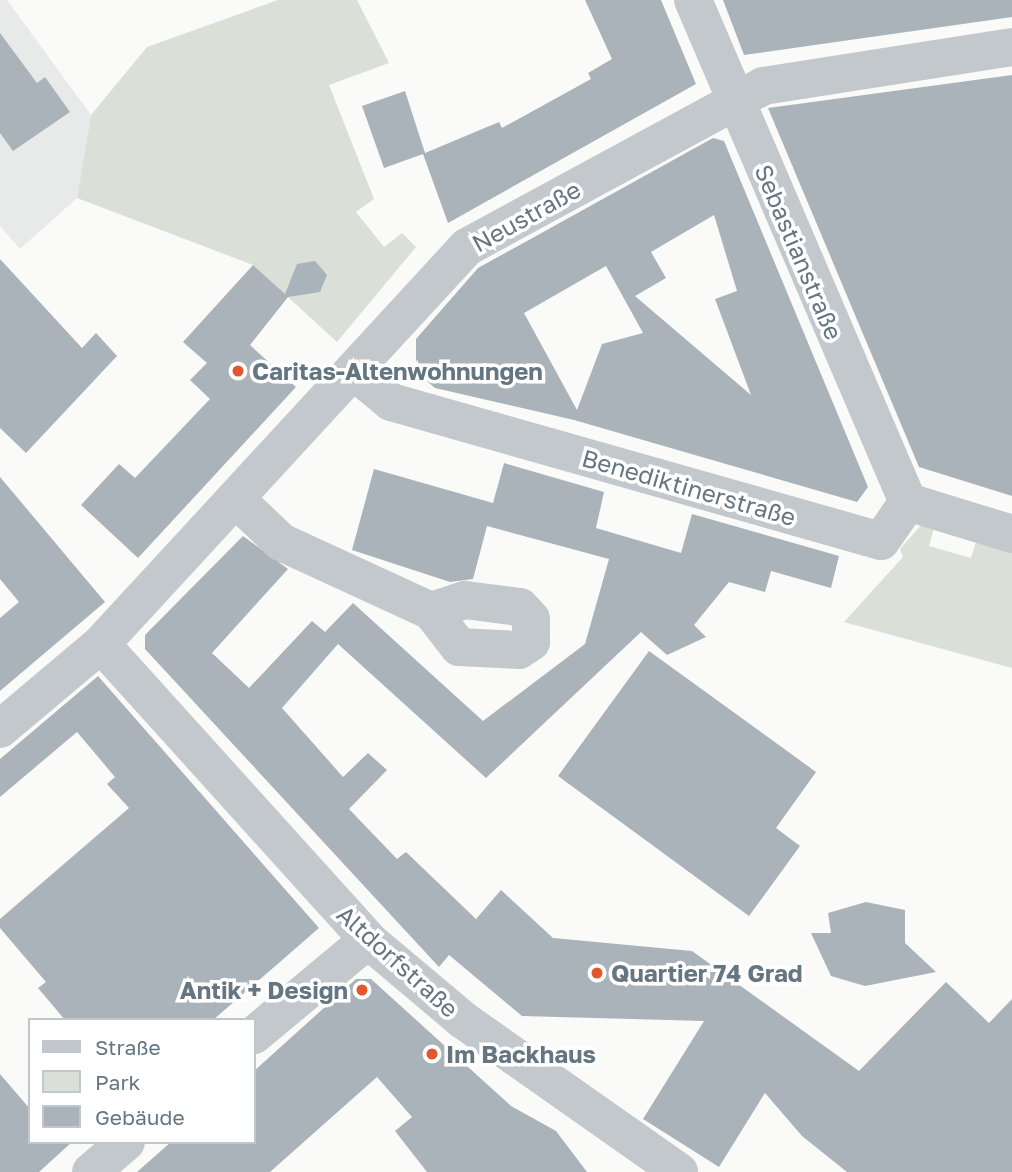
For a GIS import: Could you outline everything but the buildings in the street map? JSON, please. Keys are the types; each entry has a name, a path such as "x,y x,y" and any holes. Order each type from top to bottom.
{"street":[{"name":"Sebastianstraße","path":"693,0 734,102 908,502"},
{"name":"Neustraße","path":"0,729 101,644 238,501 467,247 763,86 1012,47"},
{"name":"Benediktinerstraße","path":"356,373 391,402 881,541 908,502"},
{"path":"238,501 281,542 431,611"},
{"path":"908,502 1012,534"},
{"name":"Altdorfstraße","path":"101,644 368,940 463,1020 679,1172"},
{"path":"256,1033 368,940"},
{"path":"91,1172 125,1144"}],"shaded area":[{"path":"0,0 7,0 91,115 77,198 20,249 0,226"}],"green space":[{"path":"278,0 357,0 389,63 329,85 374,199 356,212 384,247 402,233 416,247 337,342 253,265 77,198 91,115 147,47"},
{"path":"931,514 937,516 929,546 971,558 980,529 1012,539 1012,668 844,622 903,557 900,549"}],"place":[{"name":"Caritas-Altenwohnungen","path":"238,371"},
{"name":"Quartier 74 Grad","path":"597,973"},
{"name":"Antik + Design","path":"362,990"},
{"name":"Im Backhaus","path":"432,1054"}]}
